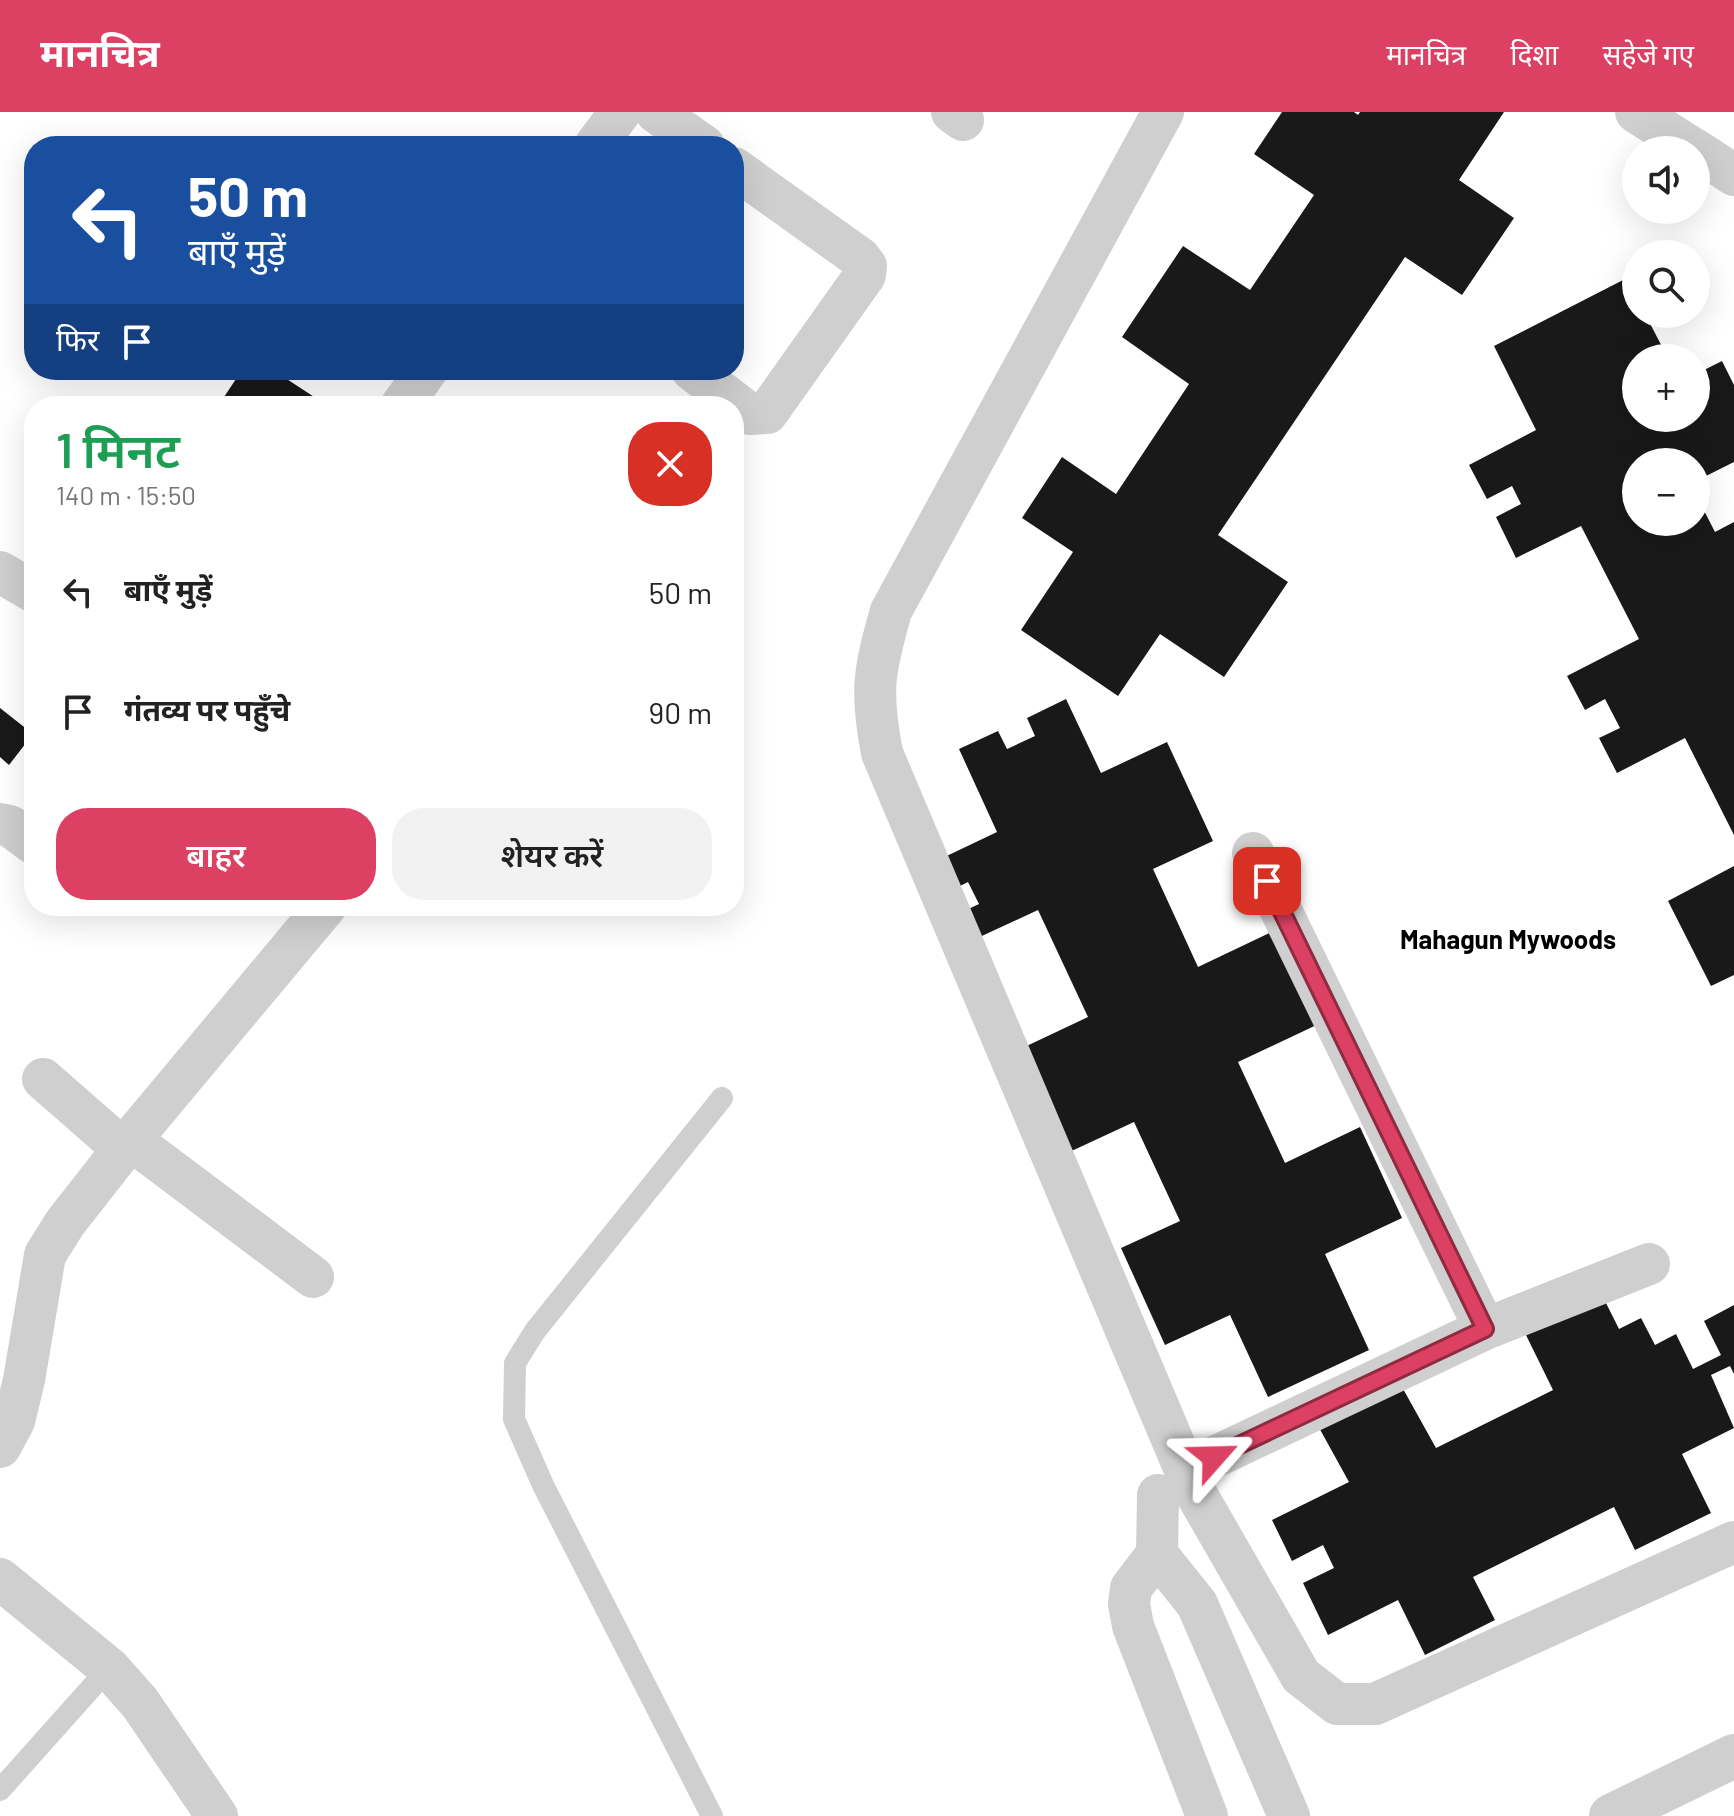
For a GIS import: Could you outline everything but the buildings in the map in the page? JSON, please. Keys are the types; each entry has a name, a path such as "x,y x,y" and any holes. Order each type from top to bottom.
{"street":[{"path":"602,136 620,112"},
{"path":"656,112 690,136"},
{"path":"1163,112 891,611 873,675 874,714 882,753 1179,1478 1301,1676 1337,1704 1375,1704 1734,1542"},
{"path":"1636,112 1674,136"},
{"path":"1710,159 1734,175"},
{"path":"744,175 860,258 866,266 865,275 767,413 750,414 744,409"},
{"path":"705,380 726,396"},
{"path":"0,572 24,586"},
{"path":"0,824 10,826 24,836"},
{"path":"1253,853 1485,1329"},
{"path":"0,1447 14,1421 24,1380 45,1255 65,1223 127,1144 318,916"},
{"path":"43,1079 127,1144 313,1277"},
{"path":"1207,1816 1131,1615 1131,1588 1157,1554 1179,1478 1485,1329 1649,1264"},
{"path":"1157,1554 1197,1604 1289,1816"},
{"path":"0,1579 109,1668 140,1703 217,1816"},
{"path":"1611,1816 1734,1756"}],"lane":[{"path":"712,1816 543,1485 514,1419 515,1363 535,1331 722,1098"},
{"path":"0,1790 109,1668"}],"district":[{"name":"Mahagun Mywoods","path":"1508,940"}],"route":[{"path":"1214,1457 1485,1329 1267,881"}]}
